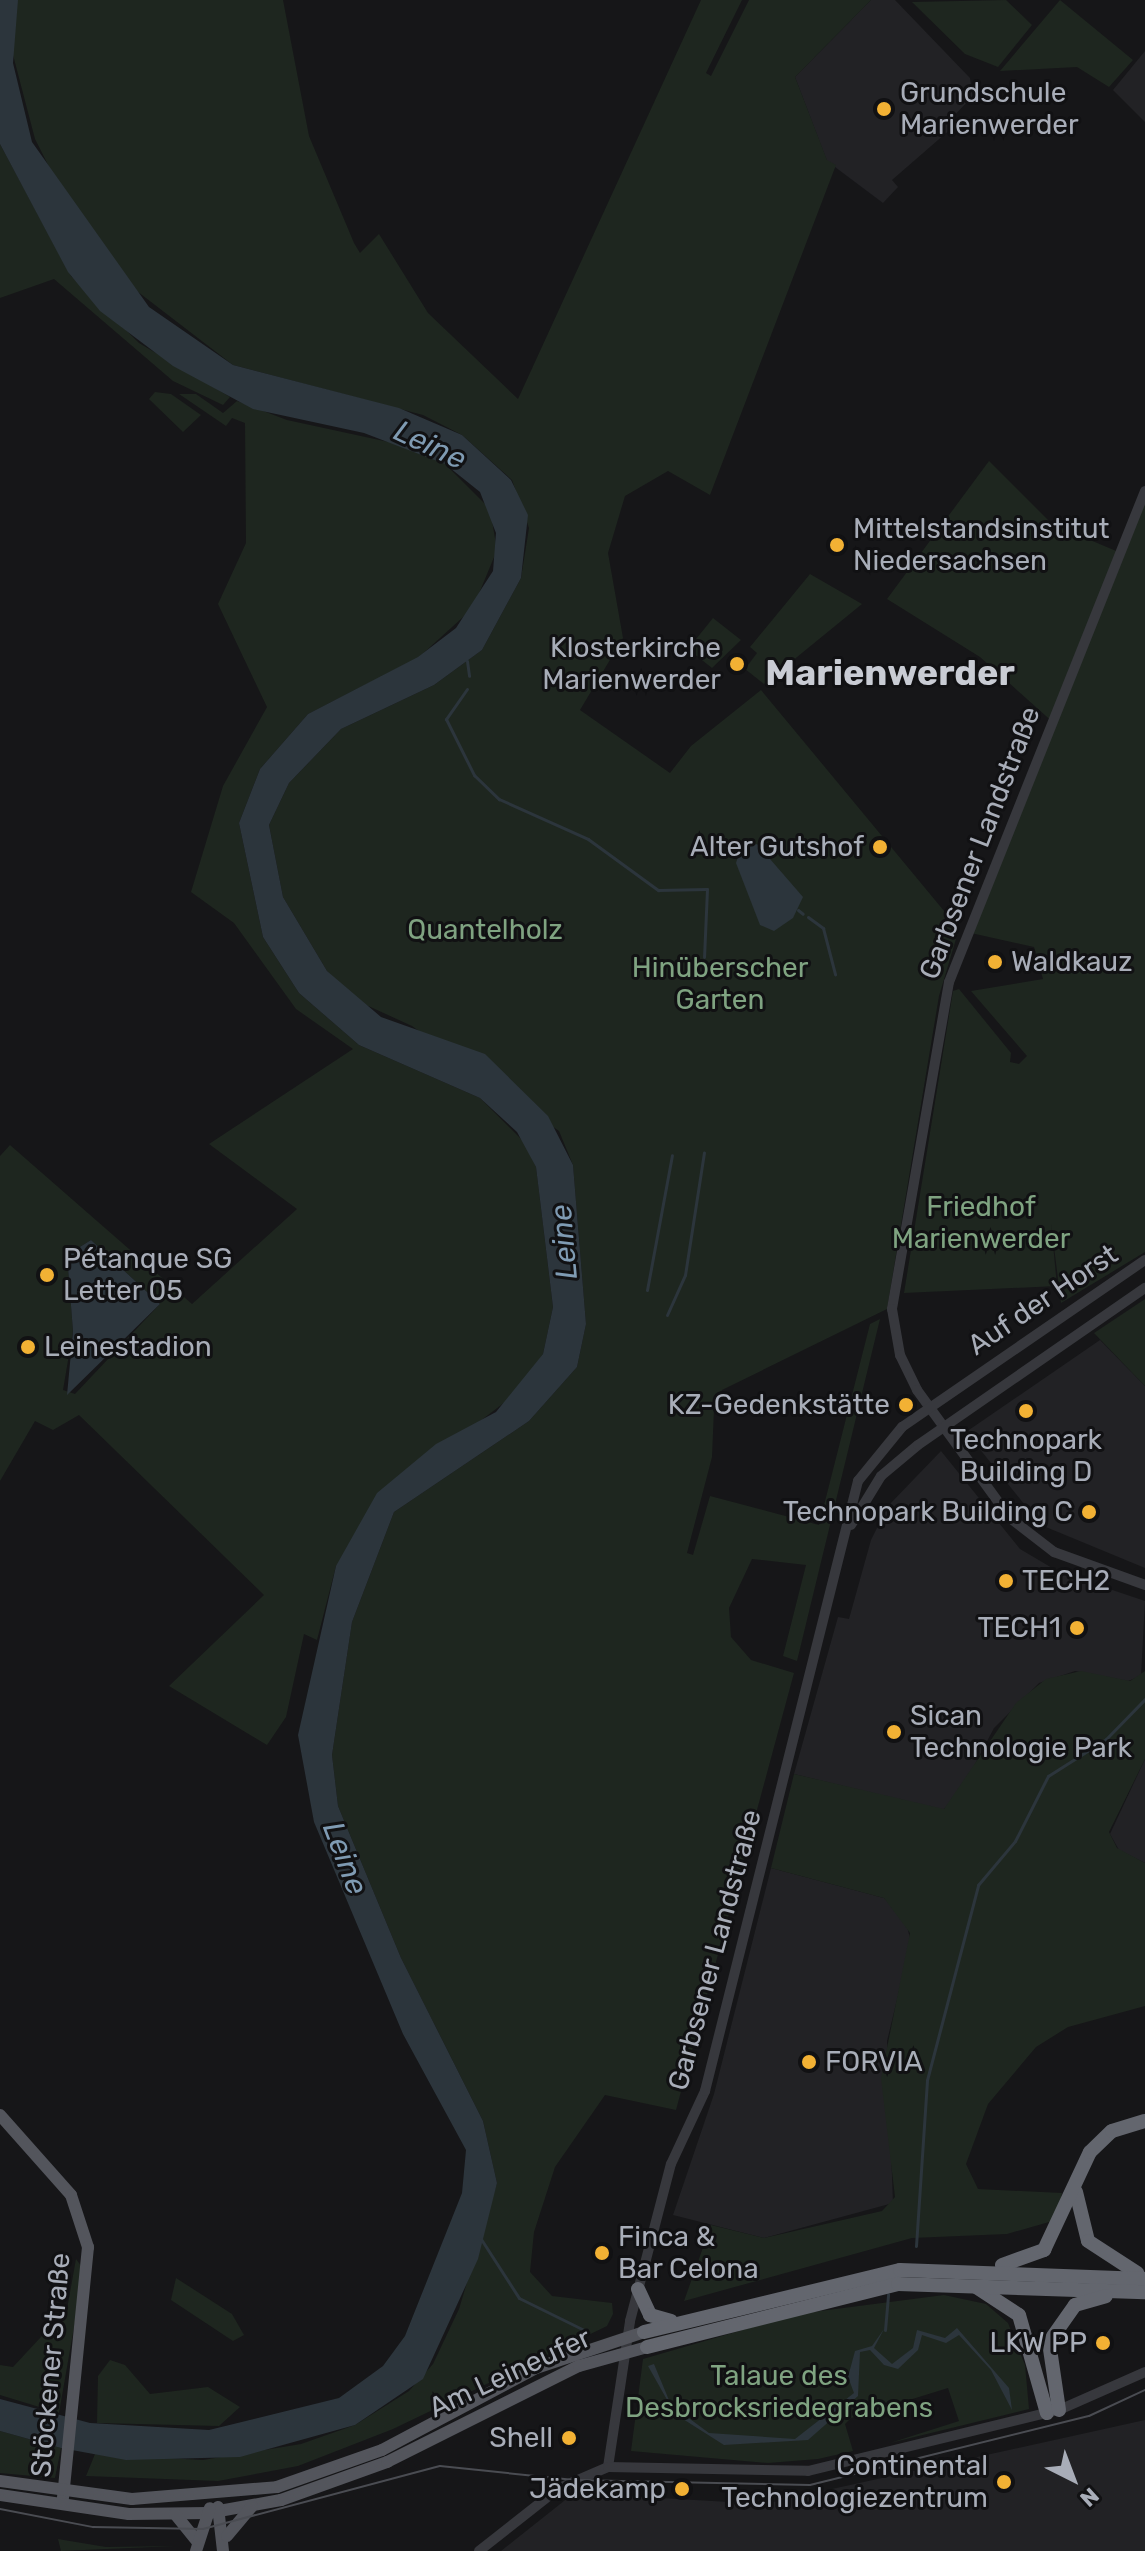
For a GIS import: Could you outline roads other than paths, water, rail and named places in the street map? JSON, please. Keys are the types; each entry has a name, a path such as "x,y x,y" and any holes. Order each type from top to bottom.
{"highway":[{"path":"981,2270 1035,2256 1050,2243 1100,2141 1145,2121"},
{"path":"1076,2188 1078,2222 1088,2241 1106,2259 1145,2277"},
{"name":"Am Leineufer","path":"646,2339 680,2322 872,2274 981,2270 1145,2277"},
{"path":"964,2282 994,2293 1019,2315 1053,2411"},
{"name":"Am Leineufer","path":"646,2339 874,2287 964,2282 1145,2293"},
{"path":"638,2289 650,2315 680,2322"},
{"path":"1053,2411 1047,2358 1061,2318 1091,2298 1145,2293"}],"main road":[{"name":"Stöckener Straße","path":"0,2115 53,2170 81,2218 90,2265 61,2506"},
{"name":"Am Leineufer","path":"0,2481 64,2491 213,2497 347,2465 536,2368 627,2336 646,2339"},
{"name":"Am Leineufer","path":"0,2495 61,2506 175,2514 252,2506 351,2478 544,2381 626,2351 646,2339"},
{"path":"213,2497 214,2512 227,2536"},
{"path":"223,2551 227,2536 252,2506"},
{"path":"197,2547 214,2512"},
{"path":"175,2514 197,2547"}],"street":[{"name":"Garbsener Landstraße","path":"840,1557 865,1496 943,1427 900,1355 893,1301 949,982 1145,491"},
{"name":"Auf der Horst","path":"929,1407 1145,1260"},
{"name":"Auf der Horst","path":"943,1427 1145,1288"},
{"name":"Garbsener Landstraße","path":"626,2351 638,2289 671,2164 705,2091 840,1557 866,1467 929,1407"},
{"path":"943,1427 1030,1537 1145,1585"},
{"path":"608,2467 626,2351"},
{"path":"479,2551 559,2488 608,2467 808,2471 1053,2411 1145,2372"}],"water":[{"name":"Leine","path":"0,0 18,0 13,63 32,142 149,307 233,365 399,408 462,435 511,480 528,515 521,578 482,650 434,685 341,729 289,783 269,825 283,897 327,971 381,1017 485,1054 548,1116 573,1165 586,1324 577,1367 529,1421 394,1512 352,1622 332,1755 338,1806 401,1958 483,2121 497,2183 478,2259 423,2379 355,2425 240,2457 126,2460 61,2448 0,2431 0,2399 90,2423 209,2430 339,2398 383,2366 405,2336 462,2193 466,2150 403,2034 314,1822 298,1735 336,1566 377,1493 436,1444 496,1412 543,1354 553,1307 536,1167 517,1132 480,1098 359,1045 299,993 263,937 239,823 260,769 308,714 418,657 456,628 493,571 496,533 480,492 445,464 364,433 253,409 173,366 100,311 68,272 0,144"},
{"path":"757,844 803,897 793,918 774,931 760,925 736,863 740,850"},
{"path":"91,1240 160,1304 67,1395 73,1331 67,1255"},
{"path":"957,2328 1009,2388 1012,2410 991,2370 959,2335 946,2343 922,2335 918,2350 898,2369 884,2365 870,2350 860,2352 858,2396 808,2440 724,2445 675,2414 648,2366 654,2364 671,2405 709,2433 795,2439 854,2393 848,2377 855,2351 872,2346 884,2329 874,2348 892,2364 913,2348 917,2330 945,2338"}],"waterway":[{"path":"467,661 469,676"},
{"path":"467,689 446,719 474,775 499,799 588,839 658,890 707,889 704,957"},
{"path":"798,910 803,914"},
{"path":"808,917 823,928 835,974"},
{"path":"667,1315 685,1275 704,1152"},
{"path":"647,1290 672,1155"},
{"path":"916,2246 927,2080 978,1885 1015,1841 1048,1776 1106,1739 1145,1699"},
{"path":"481,2239 519,2298 588,2332"},
{"path":"885,2330 888,2294"}],"tram line":[{"path":"0,2509 93,2527 203,2529 440,2466 574,2480 810,2485 1089,2416 1145,2390"}],"place":[{"name":"Grundschule Marienwerder","path":"884,109"},
{"name":"Mittelstandsinstitut Niedersachsen","path":"837,545"},
{"name":"Klosterkirche Marienwerder","path":"737,664"},
{"name":"Alter Gutshof","path":"880,847"},
{"name":"Waldkauz","path":"995,962"},
{"name":"Pétanque SG Letter 05","path":"47,1275"},
{"name":"Leinestadion","path":"28,1347"},
{"name":"KZ-Gedenkstätte","path":"906,1405"},
{"name":"Technopark Building D","path":"1026,1411"},
{"name":"Technopark Building C","path":"1089,1512"},
{"name":"TECH2","path":"1006,1581"},
{"name":"TECH1","path":"1077,1628"},
{"name":"Sican Technologie Park","path":"894,1732"},
{"name":"FORVIA","path":"809,2062"},
{"name":"Finca & Bar Celona","path":"602,2253"},
{"name":"LKW PP","path":"1103,2343"},
{"name":"Shell","path":"569,2438"},
{"name":"Continental Technologiezentrum","path":"1004,2482"},
{"name":"Jädekamp","path":"682,2489"}],"district":[{"name":"Marienwerder","path":"890,673"}],"park label":[{"name":"Quantelholz","path":"485,930"},
{"name":"Hinüberscher Garten","path":"720,984"},
{"name":"Friedhof Marienwerder","path":"981,1223"},
{"name":"Talaue des Desbrocksriedegrabens","path":"779,2392"}]}
